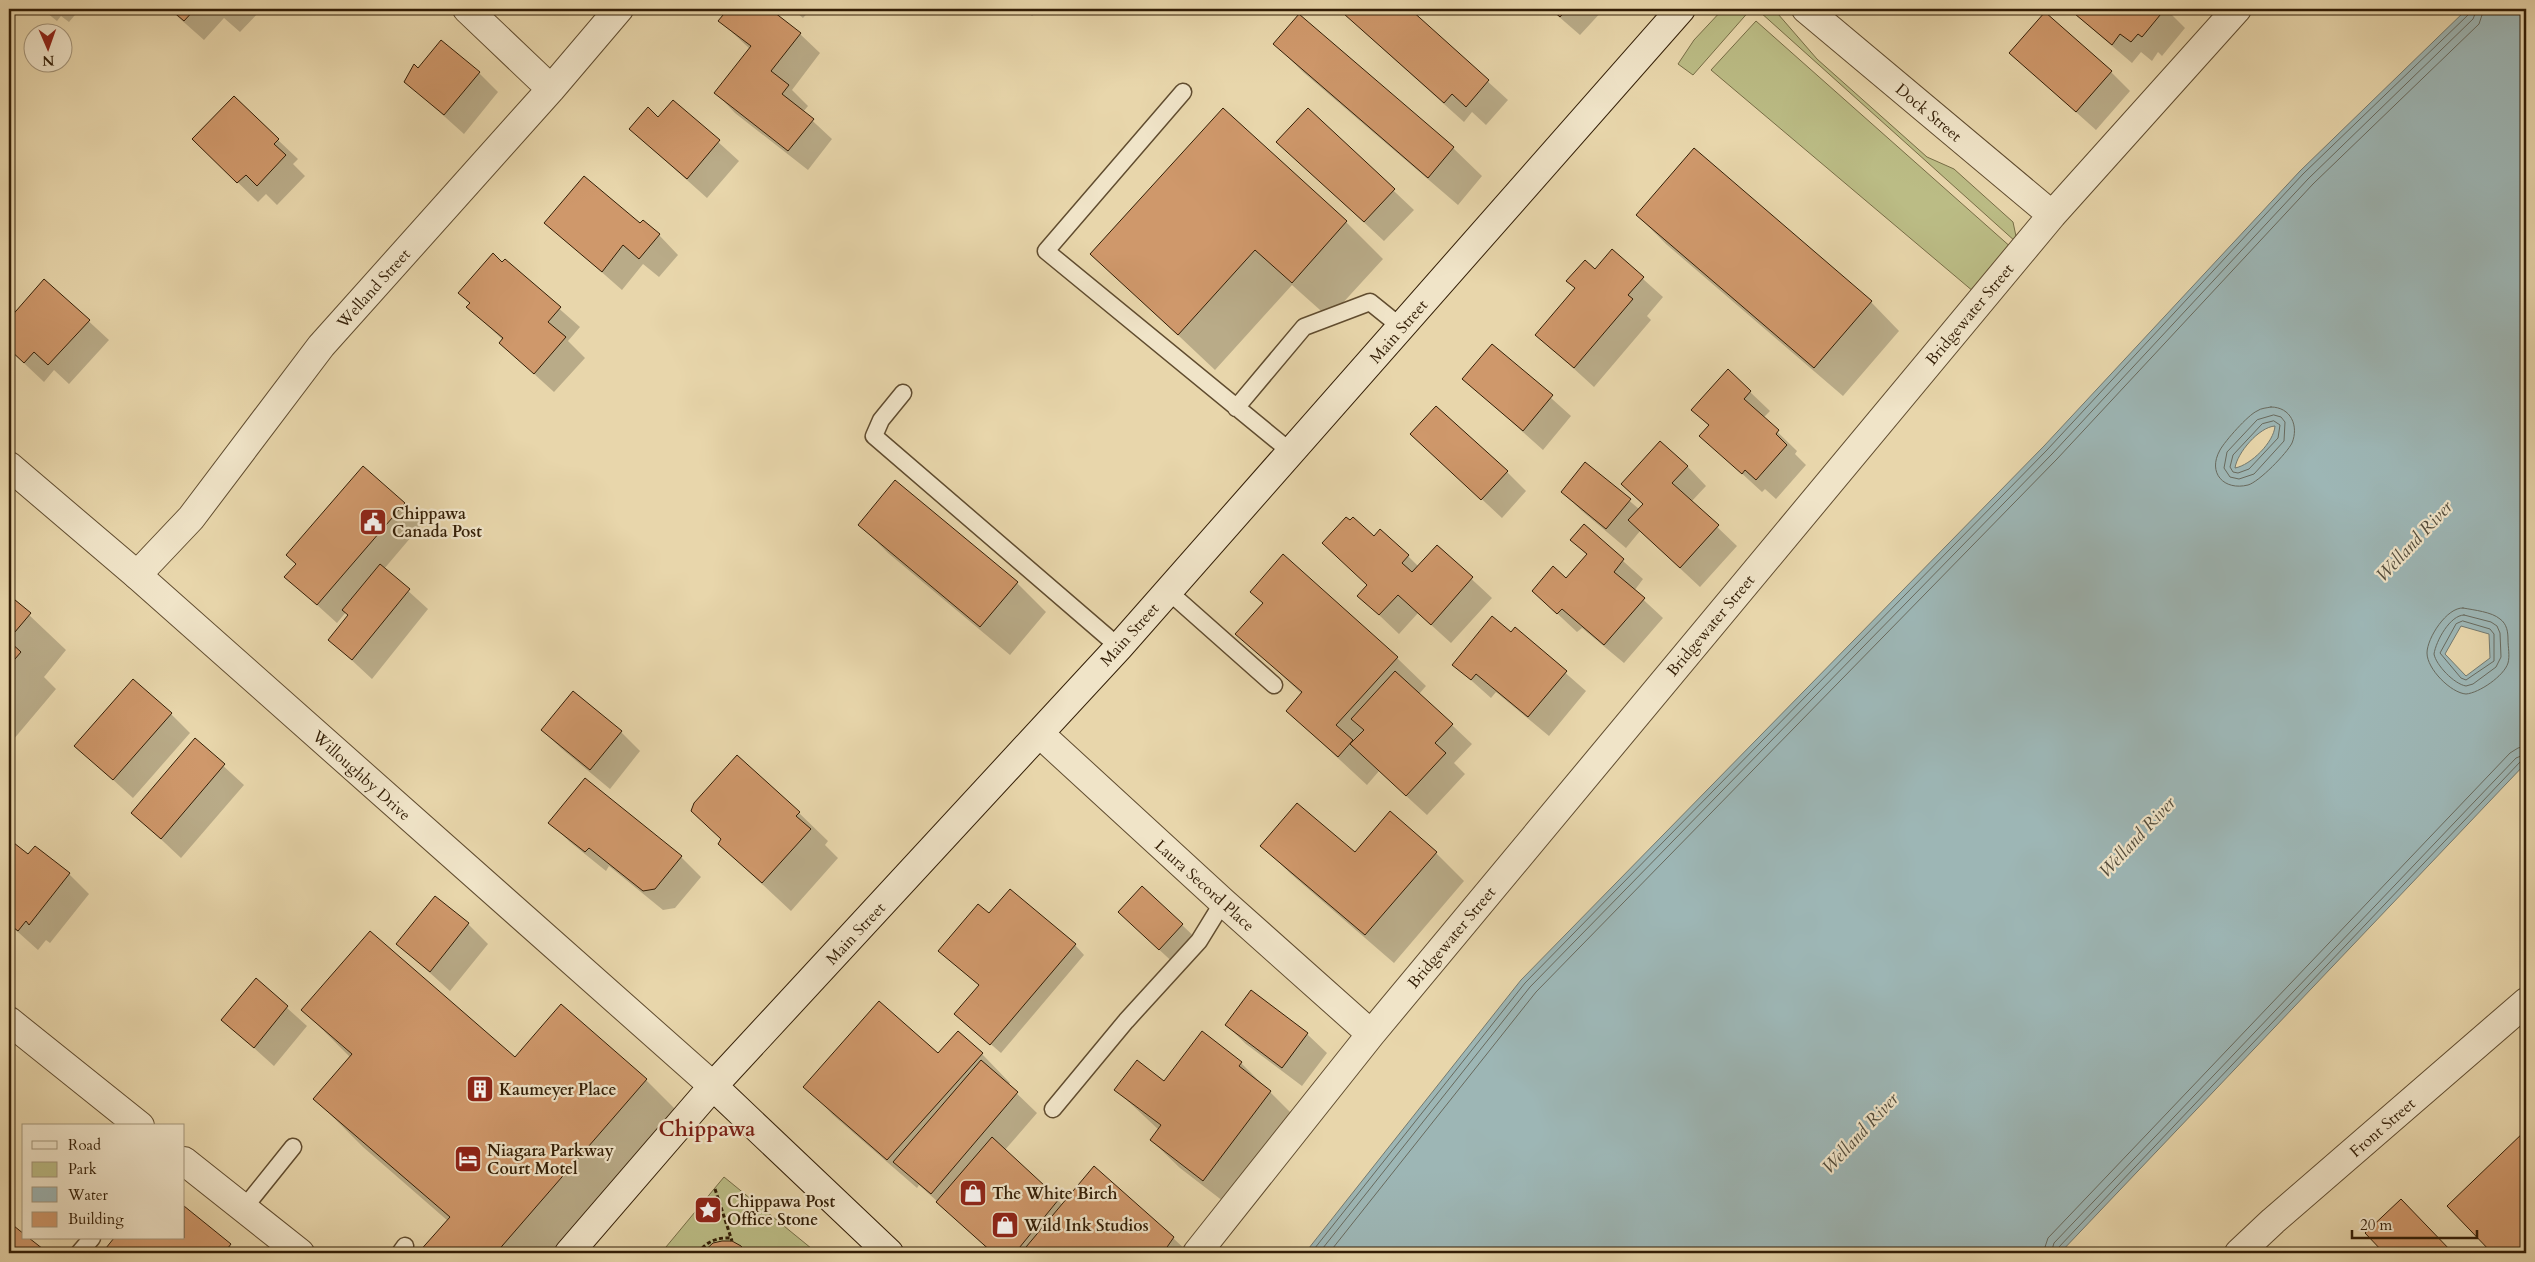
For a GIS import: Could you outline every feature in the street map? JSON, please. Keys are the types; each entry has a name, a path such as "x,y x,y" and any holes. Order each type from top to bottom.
{"street":[{"path":"467,9 551,89"},
{"name":"Welland Street","path":"137,575 191,518 321,346 551,89 619,9"},
{"name":"Main Street","path":"570,1253 713,1086 1119,647 1681,9"},
{"name":"Dock Street","path":"1806,9 2052,215"},
{"name":"Bridgewater Street","path":"1197,1253 1371,1034 2052,215 2237,9"},
{"name":"Willoughby Drive","path":"9,466 137,575 713,1086 889,1253"},
{"name":"Laura Secord Place","path":"1040,734 1223,902 1371,1034"},
{"name":"Front Street","path":"2239,1253 2273,1221 2526,1002"},
{"path":"9,1021 138,1124"},
{"path":"185,1162 300,1253"}],"lane":[{"path":"1184,92 1046,251 1291,452"},
{"path":"1236,408 1304,327 1370,302 1401,328"},
{"path":"903,393 881,420 874,436 1119,647"},
{"path":"1168,591 1274,686"},
{"path":"1052,1109 1126,1021 1199,941 1223,902"},
{"path":"244,1208 293,1147"},
{"path":"79,1253 90,1240"}],"path":[{"path":"698,1253 706,1244 714,1240 731,1240 715,1189"}],"green space":[{"path":"1723,9 1751,9 1693,75 1678,64 1694,40"},
{"path":"1763,9 1771,9 1778,14 1817,59 1927,157 1954,169 2013,222 2017,241 1760,12"},
{"path":"1756,21 2013,249 1974,292 1711,70"},
{"path":"724,1177 817,1253 661,1253"}],"water":[{"name":"Welland River","path":"2467,9 2526,9 2526,763 2060,1253 1305,1253 1521,980 2044,446 2300,171","holes":["2275,426 2271,439 2261,452 2248,462 2235,468 2244,448 2262,431","2461,626 2489,634 2490,658 2466,676 2445,654"]}],"building":[{"path":"170,9 195,9 184,21"},
{"path":"728,9 770,9 801,33 771,71 789,85 782,94 814,119 788,151 714,93 751,46 718,21"},
{"path":"1348,9 1410,9 1489,80 1466,107 1452,94 1444,103 1344,14"},
{"path":"1551,9 1567,9 1560,17"},
{"path":"2069,9 2165,9 2142,37 2138,34 2131,42 2120,34 2112,45"},
{"path":"2045,12 2112,71 2076,112 2009,53"},
{"path":"1299,14 1454,147 1428,178 1273,44"},
{"path":"441,40 480,72 444,115 404,82 414,64 418,68"},
{"path":"234,96 279,139 274,144 286,155 257,186 246,175 237,183 192,139"},
{"path":"673,100 720,140 687,179 629,129 648,107 658,117"},
{"path":"1223,108 1347,221 1292,283 1255,250 1178,335 1090,254"},
{"path":"1308,108 1395,189 1364,222 1276,142"},
{"path":"1694,148 1872,301 1814,368 1636,215"},
{"path":"584,176 640,223 643,220 660,234 639,259 623,245 602,272 544,223"},
{"path":"1612,249 1644,277 1628,295 1633,299 1574,368 1535,335 1575,288 1566,281 1585,260 1595,269"},
{"path":"493,253 502,262 505,259 561,307 548,322 566,337 534,374 499,343 503,338 466,307 470,303 458,293"},
{"path":"44,279 90,320 48,365 34,352 24,363 9,349 9,319"},
{"path":"1492,344 1553,395 1523,431 1462,379"},
{"path":"1728,369 1751,391 1744,399 1779,430 1776,434 1787,445 1756,480 1745,470 1742,474 1699,436 1709,425 1691,410"},
{"path":"1436,406 1508,471 1481,500 1410,434"},
{"path":"1660,441 1688,466 1672,483 1719,525 1680,568 1628,520 1643,504 1621,484"},
{"path":"1585,462 1631,499 1606,529 1561,492"},
{"path":"363,466 405,503 317,605 284,577 296,564 286,555"},
{"path":"895,480 1018,582 980,627 858,525"},
{"path":"1346,517 1350,520 1353,517 1374,536 1380,529 1409,555 1402,563 1412,572 1437,545 1473,577 1431,625 1398,595 1379,615 1357,596 1367,585 1322,543"},
{"path":"1584,524 1624,559 1614,572 1645,598 1604,645 1562,609 1557,614 1532,591 1553,566 1566,578 1587,554 1570,540"},
{"path":"1283,554 1398,657 1336,725 1353,740 1338,757 1286,711 1302,692 1235,634 1263,603 1250,592"},
{"path":"380,564 410,589 352,660 328,640 348,615 342,610"},
{"path":"9,595 31,613 9,639"},
{"path":"1492,616 1511,632 1515,627 1567,671 1528,717 1476,674 1471,680 1452,665"},
{"path":"9,641 21,652 9,666"},
{"path":"1395,671 1453,724 1435,743 1446,753 1406,796 1350,744 1364,730 1351,719"},
{"path":"133,679 172,713 113,780 74,746"},
{"path":"573,691 622,731 590,770 541,730"},
{"path":"195,738 225,764 161,839 131,813"},
{"path":"737,755 800,812 796,816 811,829 762,883 718,844 721,839 691,811 694,803"},
{"path":"585,778 682,856 655,889 643,891 589,848 585,852 548,823"},
{"path":"1297,803 1355,852 1390,811 1437,852 1365,935 1260,846"},
{"path":"14,843 28,854 35,846 70,873 29,925 26,921 18,931 9,924 9,850"},
{"path":"1142,886 1183,924 1159,950 1118,912"},
{"path":"1010,889 1076,944 990,1045 954,1014 979,985 938,951 978,904 989,913"},
{"path":"435,896 469,923 430,972 396,944"},
{"name":"Kaumeyer Place","path":"370,931 515,1057 561,1004 647,1079 496,1253 418,1253 450,1217 313,1099 352,1054 301,1010"},
{"path":"256,978 288,1006 254,1048 221,1020"},
{"path":"1251,990 1308,1033 1282,1068 1225,1025"},
{"path":"879,1001 938,1053 958,1031 983,1053 887,1160 803,1087"},
{"path":"1202,1031 1242,1062 1239,1066 1271,1091 1203,1181 1150,1140 1161,1125 1114,1090 1137,1060 1164,1081"},
{"path":"981,1060 1018,1092 931,1194 893,1162"},
{"path":"2526,1130 2526,1253 2492,1253 2447,1206"},
{"path":"992,1137 1059,1199 1015,1253 993,1253 936,1202"},
{"path":"1094,1166 1174,1237 1163,1253 1021,1253"},
{"path":"2401,1199 2453,1253 2384,1253 2365,1233"},
{"path":"185,1207 231,1244 224,1253 102,1253 112,1240 185,1240"},
{"path":"9,1222 22,1232 22,1240 32,1240 43,1249 40,1253 9,1253"},
{"path":"732,1241 748,1253 702,1253 713,1243"}],"place":[{"name":"Chippawa Canada Post","path":"373,522"},
{"name":"Kaumeyer Place","path":"480,1089"},
{"name":"Niagara Parkway Court Motel","path":"468,1159"},
{"name":"The White Birch","path":"973,1193"},
{"name":"Chippawa Post Office Stone","path":"708,1210"},
{"name":"Wild Ink Studios","path":"1005,1225"}],"district":[{"name":"Chippawa","path":"707,1129"}]}
